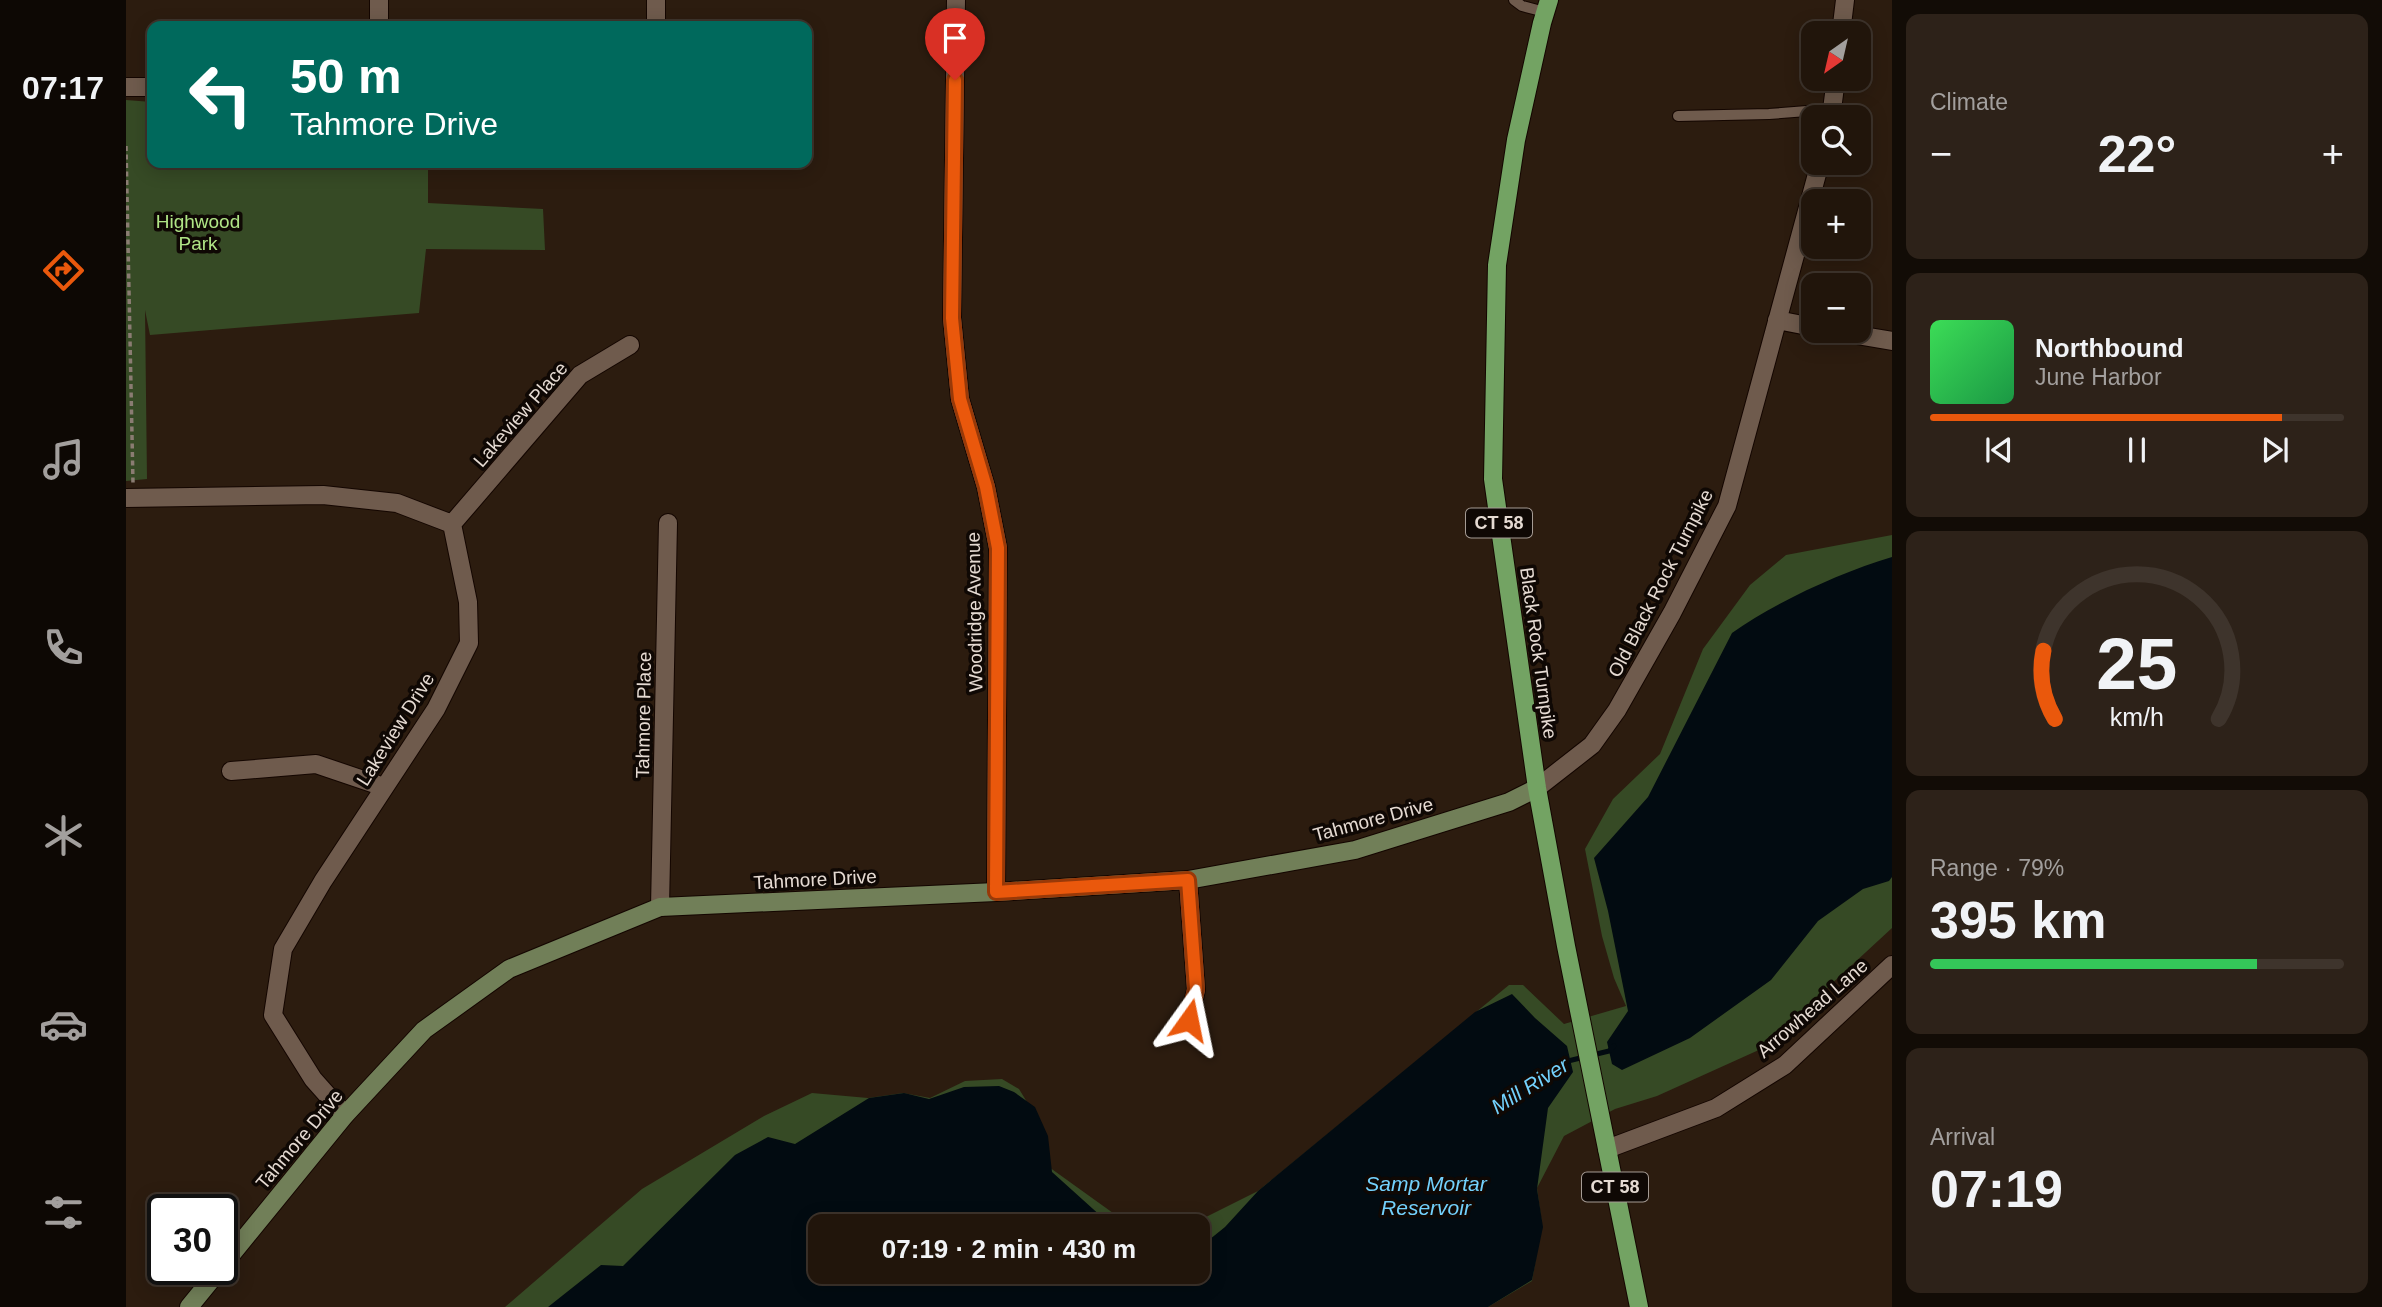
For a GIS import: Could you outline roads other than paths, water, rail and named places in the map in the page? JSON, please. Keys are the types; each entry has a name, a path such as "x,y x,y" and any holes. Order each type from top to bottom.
{"main road":[{"name":"Black Rock Turnpike","path":"1547,6 1516,140 1497,265 1493,479 1537,788 1639,1307"}],"street":[{"path":"379,0 379,21"},
{"path":"656,0 656,21"},
{"name":"Woodridge Avenue","path":"956,0 952,318 960,399 986,487 998,548 996,892"},
{"path":"1842,21 1845,0"},
{"path":"127,87 147,87"},
{"name":"Old Black Rock Turnpike","path":"1537,788 1592,744 1617,710 1672,613 1727,506 1817,175"},
{"path":"1777,320 1801,325"},
{"path":"1871,337 1892,341"},
{"name":"Lakeview Place","path":"452,524 580,375 630,345"},
{"path":"130,498 323,495 397,503 452,524"},
{"name":"Tahmore Place","path":"660,907 668,523"},
{"name":"Lakeview Drive","path":"345,1115 313,1079 273,1015 283,948 323,881 436,709 469,643 468,602 452,524"},
{"path":"231,771 316,764 384,787"},
{"name":"Tahmore Drive","path":"238,1247 345,1115 424,1030 509,969 660,907 996,892 1188,880 1355,850 1509,802 1537,788"},
{"path":"1188,880 1196,989 1189,1020"},
{"name":"Arrowhead Lane","path":"1607,1149 1716,1108 1785,1065 1892,965"},
{"name":"Tahmore Drive","path":"189,1307 207,1285"}],"lane":[{"path":"1514,0 1522,6 1547,6"},
{"path":"1678,116 1801,113"}],"water":[{"path":"1892,557 1892,877 1889,881 1863,889 1818,921 1771,980 1690,1038 1622,1070 1612,1064 1607,1042 1628,1011 1608,911 1594,858 1648,797 1732,633 1768,610 1809,589"},
{"name":"Samp Mortar Reservoir","path":"1512,994 1567,1046 1573,1072 1548,1108 1537,1189 1543,1227 1532,1280 1488,1307 548,1307 601,1265 623,1266 735,1155 768,1137 795,1144 869,1098 904,1093 929,1099 964,1087 999,1086 1014,1092 1035,1107 1048,1136 1052,1172 1099,1214 808,1214 808,1284 1210,1284 1210,1239 1258,1191 1475,1012"}],"waterway":[{"name":"Mill River","path":"1568,1061 1609,1051 1614,1046"}],"park label":[{"name":"Highwood Park","path":"198,232"}]}
